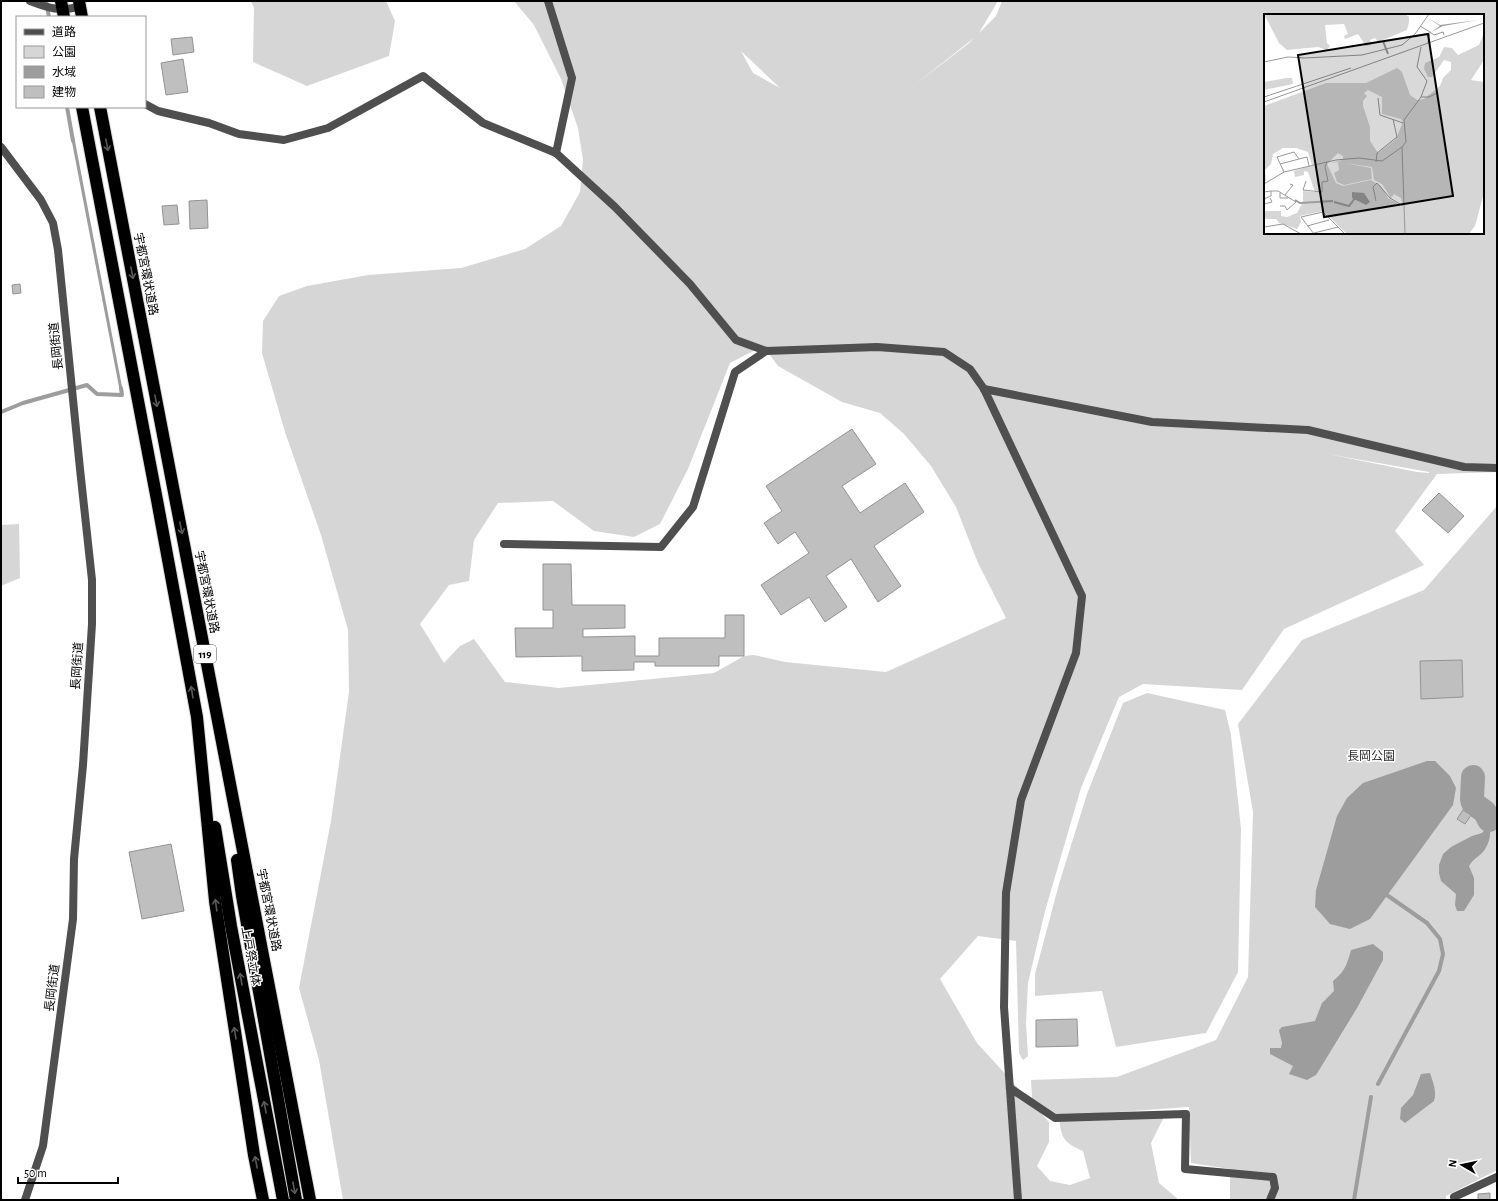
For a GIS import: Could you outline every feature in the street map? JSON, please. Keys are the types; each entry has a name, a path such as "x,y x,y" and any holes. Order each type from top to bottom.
{"highway":[{"name":"119","path":"82,108 197,717 215,901 254,1155 263,1200"},
{"name":"宇都宮環状道路","path":"100,108 310,1200"},
{"name":"上戸祭立体","path":"197,717 231,926 282,1200"},
{"name":"上戸祭立体","path":"218,722 242,896 296,1200"}],"street":[{"path":"30,1 52,9 81,8"},
{"path":"548,1 572,78 556,153"},
{"path":"146,105 158,111 209,123 239,134 284,140 328,128 423,76 483,123 556,153 615,207 690,284 736,340 766,351 877,347 944,352 970,369 984,389 1082,596 1076,653 1021,800 1006,893 1004,1007 1018,1200"},
{"name":"長岡街道","path":"1,147 41,200 53,223 58,250 92,580 92,624 84,749 74,860 73,919 43,1146 25,1200"},
{"path":"504,544 661,547 694,508 736,372 766,351"},
{"path":"984,389 1152,422 1308,430 1464,467 1497,468"},
{"path":"1010,1088 1055,1118 1186,1114 1185,1169 1273,1177 1275,1188 1270,1200"},
{"path":"1455,1200 1454,1197 1497,1177"}],"green space":[{"path":"251,1 386,1 395,21 389,56 307,86 253,62 254,8"},
{"path":"514,1 998,1 979,33 996,16 1002,1 1497,1 1497,472 1437,474 1395,531 1424,565 1284,629 1242,690 1143,684 1119,697 1081,788 1045,911 1028,983 1026,1023 1028,1056 1023,1060 1019,1053 1016,941 978,936 940,979 977,1043 1049,1122 1049,1142 1037,1166 1050,1181 1070,1185 1090,1178 1083,1151 1068,1142 1062,1135 1059,1117 1165,1115 1151,1143 1159,1183 1179,1200 343,1200 319,1060 299,988 331,821 349,692 348,630 321,535 285,432 262,353 263,321 279,296 307,286 368,275 461,268 525,249 561,226 580,192 583,160 578,128 561,79 534,25","holes":["974,38 968,44 913,86","741,51 780,88 753,73","763,346 778,366 842,402 880,413 904,434 931,466 956,507 978,563 1006,618 886,672 785,662 754,655 744,656 714,673 559,688 505,682 474,639 460,646 444,663 420,624 449,585 469,581 474,540 498,503 553,501 594,531 634,537 660,524 688,469 730,363","1328,454 1429,473 1417,472"]},
{"name":"長岡公園","path":"1497,506 1497,1170 1446,1196 1446,1200 1230,1200 1230,1169 1191,1163 1189,1107 1060,1116 1032,1098 1031,1080 1117,1077 1216,1040 1248,977 1253,812 1238,724 1302,640 1424,590"},
{"path":"19,524 20,578 1,586 1,525"},
{"path":"1147,693 1225,710 1231,735 1241,829 1238,972 1206,1033 1116,1047 1102,991 1035,996 1035,974 1059,884 1087,794 1123,703"}],"water":[{"path":"74,136 123,392 120,392 71,137"},
{"path":"1427,761 1435,761 1450,776 1456,788 1453,805 1370,919 1350,929 1330,924 1315,907 1316,890 1337,816 1347,798 1363,783"},
{"path":"1489,820 1489,842 1485,850 1469,866 1474,878 1474,895 1464,911 1457,911 1455,905 1456,894 1441,881 1439,865 1443,854 1451,847 1472,836 1482,833 1487,827"},
{"path":"1373,944 1383,952 1383,960 1357,1008 1316,1075 1307,1080 1289,1074 1293,1066 1270,1054 1270,1048 1281,1048 1282,1043 1279,1030 1282,1027 1315,1021 1322,1003 1334,991 1333,981 1345,967 1351,950"},
{"path":"1430,1073 1435,1091 1434,1101 1405,1123 1400,1119 1401,1108 1413,1095 1421,1074"}],"building":[{"path":"192,37 194,52 173,55 171,39"},
{"path":"183,59 188,92 166,95 161,63"},
{"path":"207,200 208,228 190,229 189,201"},
{"path":"177,205 179,224 164,225 162,206"},
{"path":"20,284 21,293 13,294 12,285"},
{"path":"852,429 876,464 842,486 860,513 905,483 924,512 874,546 901,586 878,602 851,559 826,576 847,607 825,622 809,597 781,615 761,585 809,553 795,532 778,544 764,523 782,511 766,486"},
{"path":"1439,493 1464,516 1448,533 1422,510"},
{"path":"543,564 571,564 572,605 625,605 625,628 583,629 583,637 635,636 635,656 659,656 659,638 725,638 725,615 744,615 744,656 719,656 719,666 655,666 655,662 634,662 634,670 582,671 582,656 516,657 515,628 553,628 553,610 543,610"},
{"path":"1462,660 1463,697 1421,699 1420,661"},
{"path":"1463,810 1471,815 1465,824 1457,819"},
{"path":"171,844 184,911 142,919 129,852"},
{"path":"1077,1019 1078,1046 1036,1047 1036,1020"},
{"path":"1490,1193 1490,1200 1478,1200 1478,1194"}],"waterway":[{"path":"46,1 49,16"},
{"path":"67,108 73,141"},
{"path":"1,412 23,403 87,385 97,394 122,395 121,388"},
{"path":"1473,777 1473,803 1485,812 1489,820"},
{"path":"1378,1084 1439,971 1443,954 1440,939 1427,923 1384,893"},
{"path":"1354,1200 1371,1097"}]}
